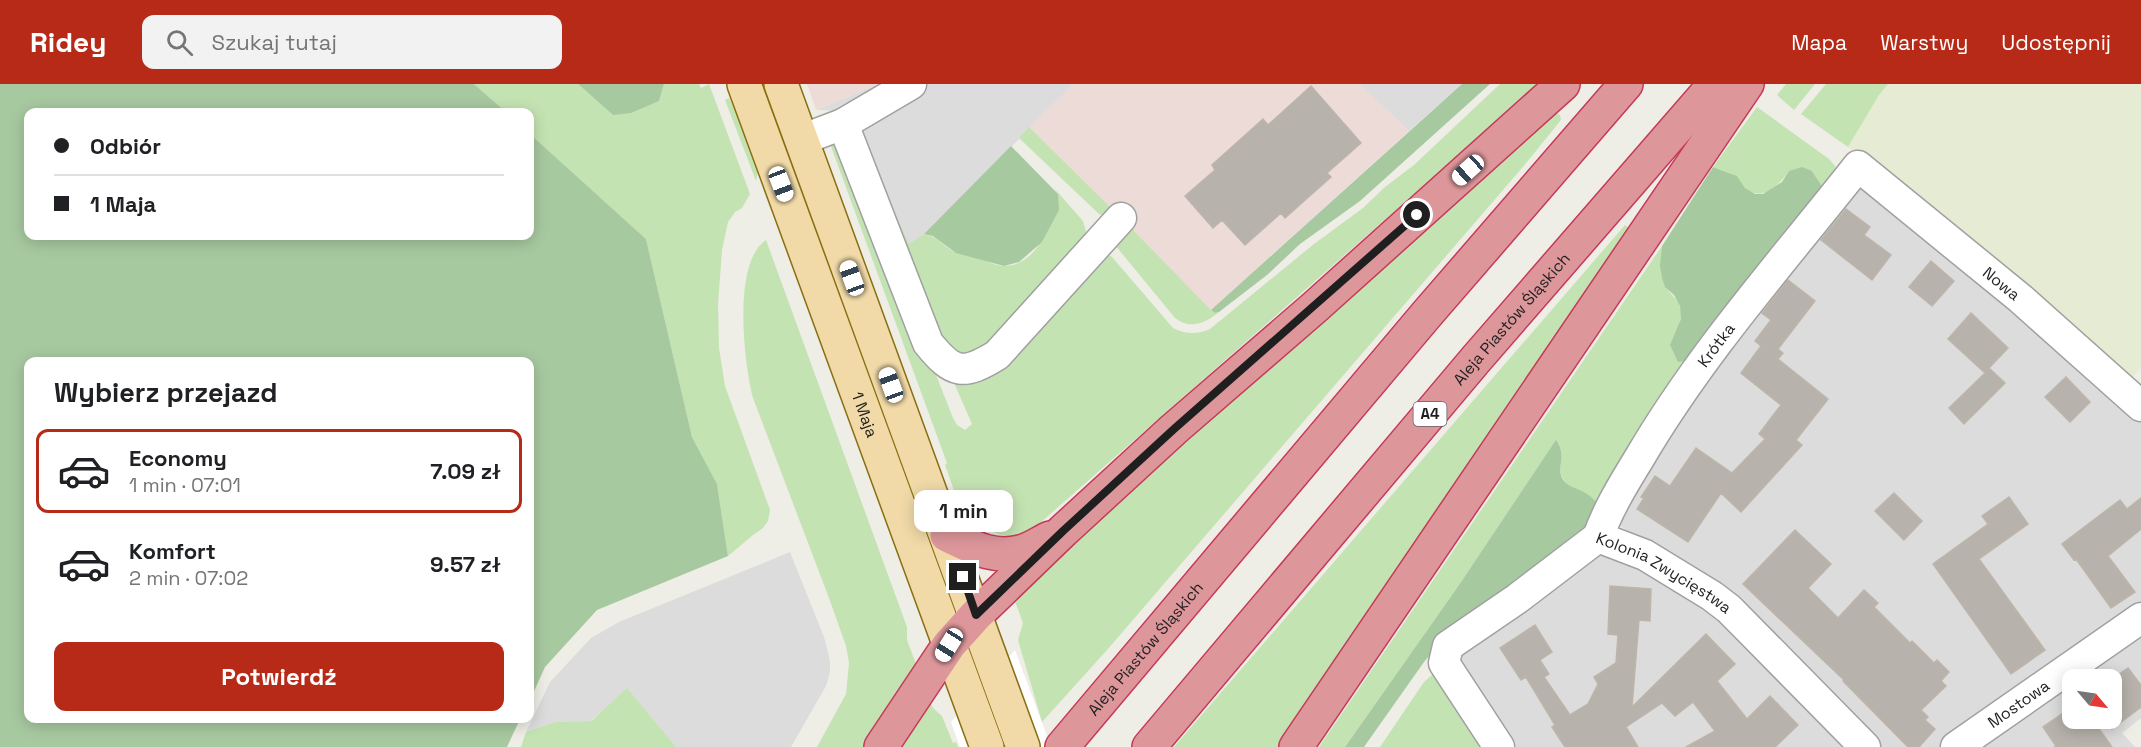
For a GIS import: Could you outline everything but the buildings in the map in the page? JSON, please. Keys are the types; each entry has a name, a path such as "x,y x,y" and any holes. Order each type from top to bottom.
{"highway":[{"path":"881,747 949,645 976,615 1174,429 1324,299 1563,84"},
{"name":"Aleja Piastów Śląskich","path":"1062,747 1426,315 1626,84"},
{"name":"Aleja Piastów Śląskich","path":"1149,747 1477,358 1715,84"},
{"path":"1296,747 1747,84"},
{"path":"947,535 993,554 1021,552 1063,531"}],"main road":[{"name":"1 Maja","path":"744,84 987,747"},
{"name":"1 Maja","path":"781,84 1023,747"}],"street":[{"path":"801,140 843,124 911,84"},
{"path":"843,124 928,343 950,366 964,369 976,367 997,354 1121,218"},
{"name":"Nowa","path":"1858,166 2021,299 2141,406"},
{"name":"Krótka","path":"1598,537 1606,516 1660,422 1713,349 1858,166"},
{"name":"Kolonia Zwycięstwa","path":"1499,747 1444,663 1448,646 1518,598 1598,537 1645,555 1720,603 1865,747"},
{"name":"Mostowa","path":"1956,747 2141,618"}],"shaded area":[{"path":"807,84 879,84 816,110"},
{"path":"879,84 1074,84 924,234 909,245 855,125 846,111 816,110"},
{"path":"1074,84 1359,84 1409,131 1211,310 1029,127"},
{"path":"1359,84 1462,84 1409,131"},
{"path":"1865,186 2141,419 2141,608 1940,747 1876,747 1710,581 1615,523 1667,426 1851,187"},
{"path":"790,552 824,637 830,661 830,672 826,686 791,747 676,747 627,689 590,721 555,722 526,732 530,723 534,723 534,715 550,682 591,638 619,622"},
{"path":"1610,553 1705,603 1854,747 1515,747 1511,745 1454,657 1592,556"},
{"path":"2141,628 2141,718 2122,733 2135,747 1974,747 2062,684 2062,729 2122,729 2122,669 2083,669"}],"green space":[{"path":"0,84 474,84 501,108 24,108 24,240 534,240 534,138 646,239 692,437 717,484 728,556 597,610 545,667 534,691 534,357 24,357 24,723 518,723 507,747 0,747"},
{"path":"474,84 578,84 613,115 659,101 664,84 699,84 701,88 709,84 750,194 742,208 735,212 728,222 722,250 718,304 719,348 725,386 770,510 768,521 763,528 728,556 717,484 692,437 646,239 534,138 534,108 501,108"},
{"path":"578,84 664,84 659,101 631,113 613,115"},
{"path":"1462,84 1490,84 1360,201 1300,244 1267,275 1219,312 1215,313 1211,310"},
{"path":"1500,84 1539,84 1040,523 1024,533 1004,536 978,523 964,510 952,485 945,465 947,463 829,141 845,144 953,418 957,425 965,430 972,424 951,376 1106,253 1112,257 1173,328 1191,333 1210,329 1414,165"},
{"path":"1786,84 1815,84 1794,110 1777,95"},
{"path":"1826,84 1888,84 1848,147 1801,114"},
{"path":"1888,84 2141,84 2141,367 2129,381 2123,381 1848,147"},
{"path":"729,98 749,133 760,162 756,181 725,100"},
{"path":"1757,107 1829,159 1835,166 1837,174 1827,194 1812,171 1789,171 1771,190 1759,194 1747,190 1733,175 1713,167"},
{"path":"1553,111 1560,115 1561,120 1527,162 1107,650 1042,722 1018,640 1023,623 1013,596"},
{"path":"855,125 909,244 924,234 934,237 958,253 1001,266 1016,264 1027,258 1042,240 1052,217 1058,194 1054,188 1083,221 1087,235 974,359 944,349"},
{"path":"1029,127 1114,211 1105,216 1099,214 1019,138"},
{"path":"1011,146 1058,194 1059,210 1042,242 1019,262 1004,266 956,253 933,236 924,234"},
{"path":"1713,167 1737,176 1745,188 1755,194 1763,194 1782,182 1789,171 1802,167 1812,171 1827,194 1690,360 1678,362 1670,345 1681,319 1680,306 1674,295 1665,287 1662,278 1660,266 1662,246"},
{"path":"1128,225 1211,310 1215,313 1219,312 1198,324 1186,324 1175,318 1115,245"},
{"path":"1625,225 1633,232 1286,747 1174,747"},
{"path":"766,240 907,627 907,640 919,672 866,747 817,747 846,694 849,663 846,646 829,598 753,398 746,362 743,314 748,269 755,252"},
{"path":"1662,246 1663,280 1678,302 1681,312 1679,325 1671,345 1674,354 1690,360 1602,506 1571,487 1562,477 1560,468 1562,455 1556,441 1459,585 1345,747 1319,747"},
{"path":"1556,440 1562,456 1560,469 1562,478 1602,506 1590,527 1438,646 1424,662 1364,747 1345,747 1459,585"},
{"path":"1440,674 1487,747 1380,747 1424,682 1432,675"},
{"path":"627,688 676,747 521,747 526,732 555,722 591,721"},
{"path":"928,697 933,708 942,716 953,743 956,742 958,747 895,747"}],"pier":[{"path":"1015,650 1051,747 960,747 951,722"}],"route":[{"path":"963,577 976,615 1174,429 1417,215"}]}
